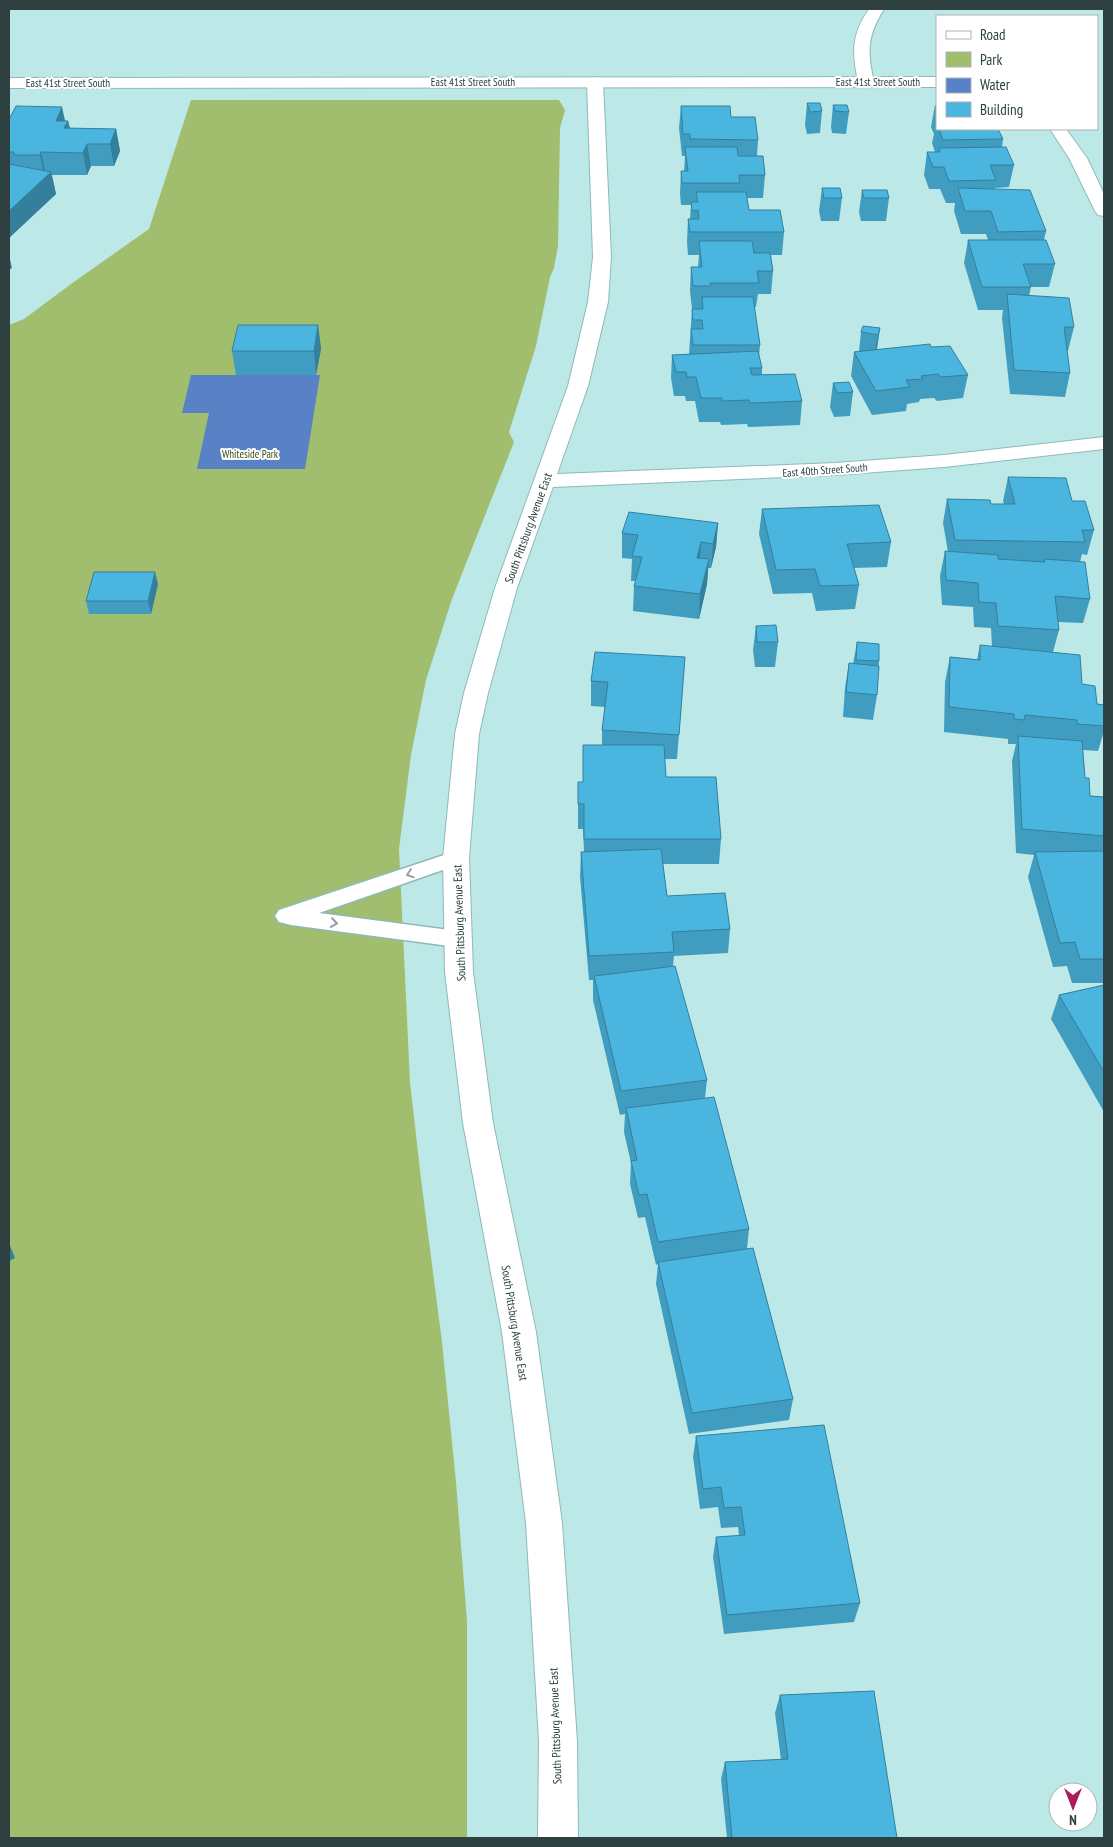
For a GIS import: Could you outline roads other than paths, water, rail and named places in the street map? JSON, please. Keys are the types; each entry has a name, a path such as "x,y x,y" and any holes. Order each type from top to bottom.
{"street":[{"path":"866,82 860,56 862,36 876,9"},
{"name":"South Pittsburg Avenue East","path":"558,1838 558,1741 544,1523 519,1332 478,1123 456,939 456,858 467,734 476,693 506,588 578,386 598,302 602,257 595,82"},
{"name":"East 41st Street South","path":"9,83 936,82"},
{"path":"1059,130 1078,158 1104,211"},
{"name":"East 40th Street South","path":"545,481 826,470 944,461 1104,443"}],"lane":[{"path":"456,858 286,916 456,939"}],"water":[{"path":"191,375 320,375 305,469 197,469 209,413 182,413"}],"park label":[{"name":"Whiteside Park","path":"250,454"}]}
